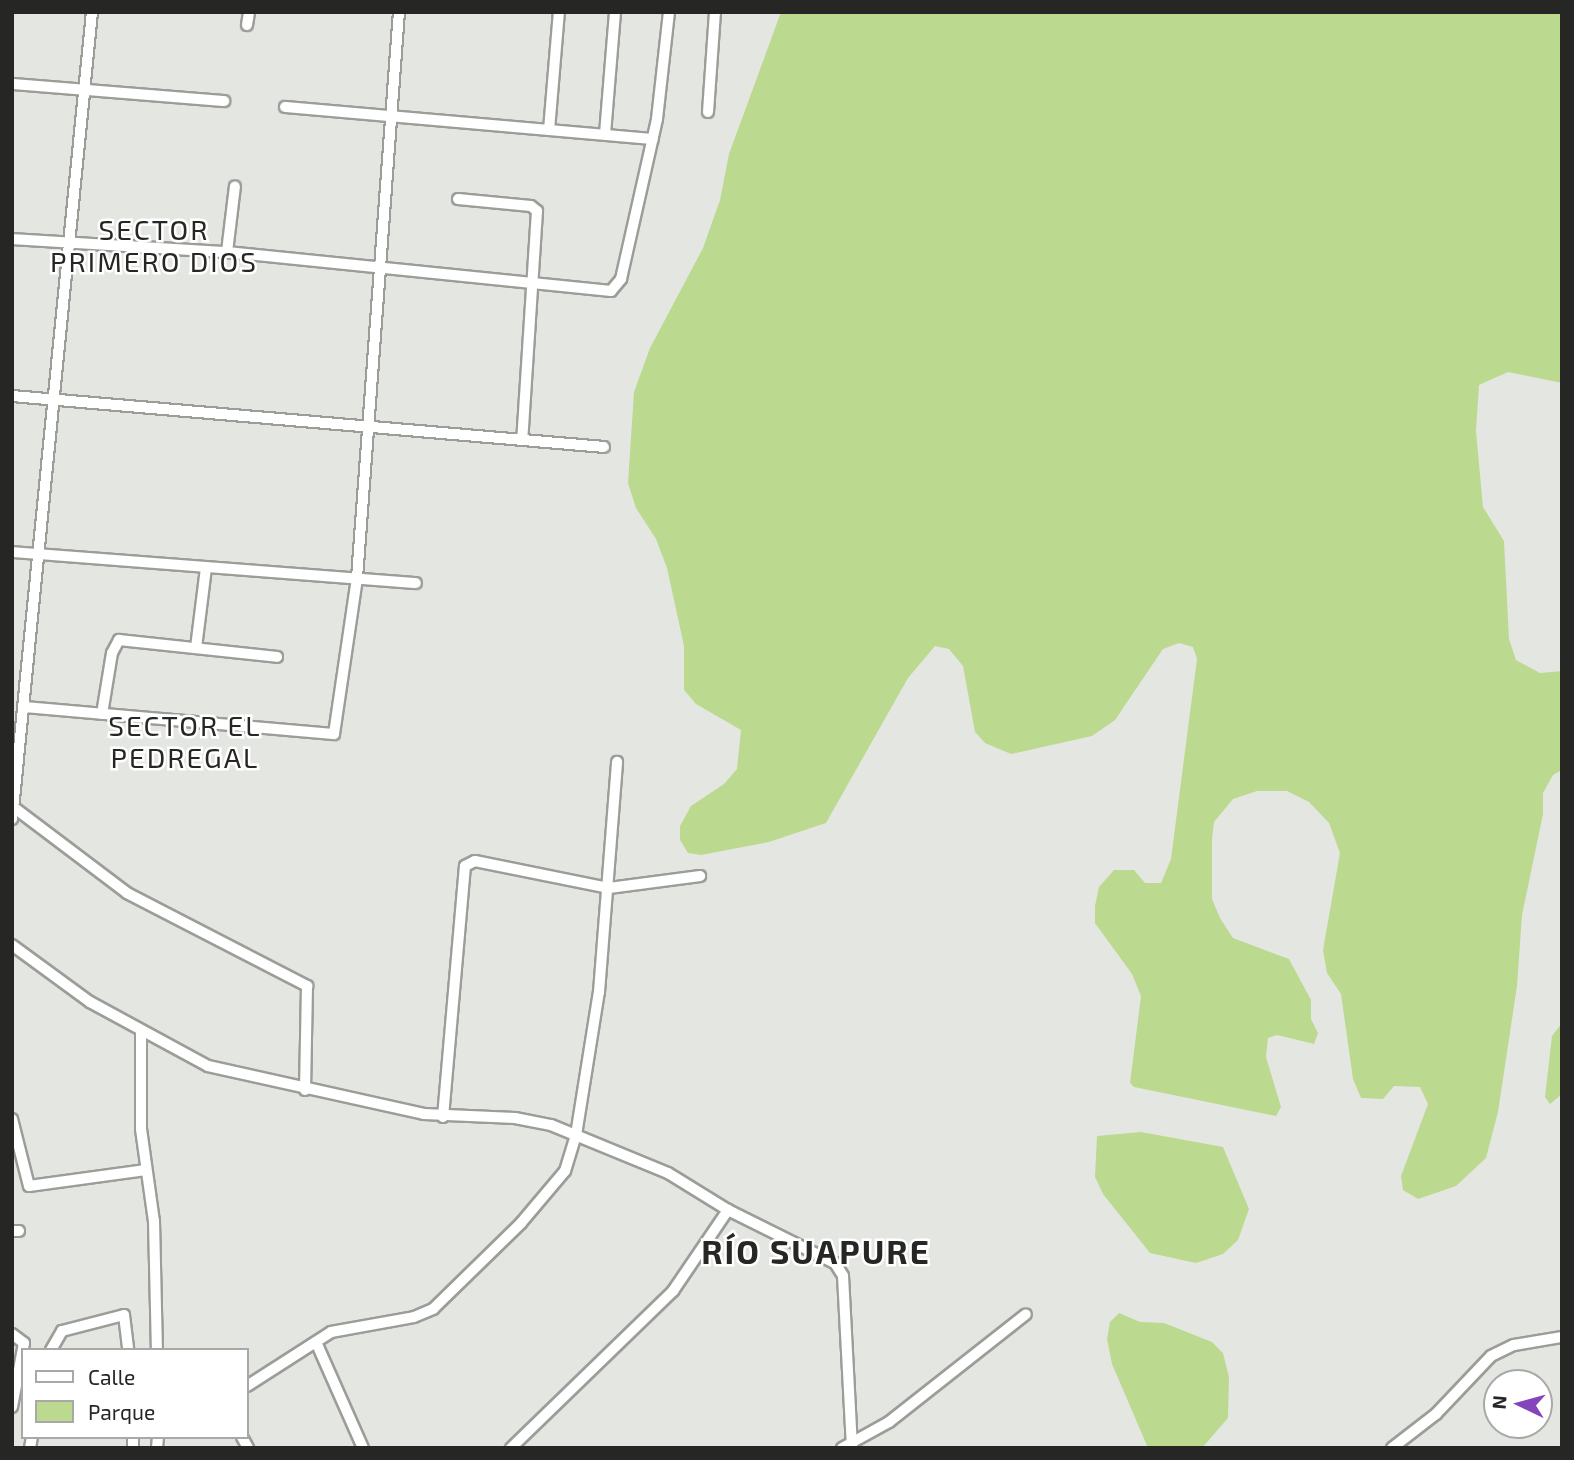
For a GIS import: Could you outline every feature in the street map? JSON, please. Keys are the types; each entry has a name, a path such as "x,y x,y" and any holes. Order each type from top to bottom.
{"street":[{"path":"92,12 66,244 41,555 13,811 127,893 307,986 305,1090"},
{"path":"247,25 249,12"},
{"path":"24,707 334,734 357,578 399,12"},
{"path":"549,130 559,12"},
{"path":"605,134 615,12"},
{"path":"12,239 227,252 379,265 603,293 616,287 653,138 669,12"},
{"path":"708,112 715,12"},
{"path":"12,84 224,101"},
{"path":"285,107 653,138"},
{"path":"227,252 235,186"},
{"path":"458,200 537,211 522,440"},
{"path":"12,396 604,447"},
{"path":"12,552 416,583"},
{"path":"196,648 206,568"},
{"path":"102,714 112,653 119,640 277,657"},
{"path":"248,1385 316,1342 344,1328 414,1317 433,1309 553,1190 565,1171 576,1135 599,992 617,762"},
{"path":"443,1117 465,866 475,861 609,888 700,876"},
{"path":"12,945 90,1002 208,1066 305,1090 443,1117 525,1119 576,1135 668,1173 728,1210 842,1269 849,1446 889,1422 1026,1314"},
{"path":"141,1031 141,1129 154,1221 158,1348"},
{"path":"12,1119 29,1186 146,1170"},
{"path":"512,1448 673,1291 728,1210"},
{"path":"52,1348 62,1331 124,1315 128,1348"},
{"path":"12,1334 24,1343 23,1348"},
{"path":"1392,1448 1436,1414 1491,1356 1514,1346 1562,1337"},
{"path":"316,1342 363,1448"},
{"path":"12,1407 21,1359"}],"green space":[{"path":"781,12 1562,12 1562,383 1508,372 1479,385 1476,431 1483,507 1504,541 1509,639 1516,660 1540,673 1562,671 1562,770 1553,775 1543,793 1543,814 1522,915 1517,986 1498,1112 1486,1158 1456,1186 1418,1199 1403,1190 1401,1176 1428,1104 1420,1087 1394,1086 1383,1099 1361,1098 1353,1079 1341,994 1327,973 1323,950 1340,853 1329,823 1309,802 1287,791 1257,791 1233,799 1214,822 1212,839 1212,899 1220,918 1233,938 1289,959 1311,1000 1311,1019 1318,1033 1314,1044 1277,1035 1268,1038 1266,1057 1281,1107 1276,1116 1134,1087 1130,1083 1141,996 1132,974 1095,923 1095,906 1099,887 1114,870 1134,870 1145,883 1161,883 1171,859 1197,659 1193,647 1179,643 1163,649 1115,720 1092,736 1011,754 985,743 975,732 963,666 949,649 935,646 908,678 826,823 769,842 701,855 688,853 680,840 680,826 691,806 724,784 737,769 741,730 696,704 684,690 684,646 667,568 656,539 636,508 628,483 634,392 650,348 703,248 720,200 729,154"},
{"path":"1562,1023 1562,1094 1550,1104 1545,1097 1552,1036"},
{"path":"1141,1132 1223,1147 1249,1209 1238,1240 1223,1254 1196,1263 1150,1253 1103,1194 1095,1177 1097,1136"},
{"path":"1119,1313 1140,1322 1164,1323 1212,1342 1223,1353 1229,1377 1228,1418 1202,1448 1148,1448 1112,1364 1107,1339 1110,1322"}],"district":[{"name":"SECTOR PRIMERO DIOS","path":"154,245"},
{"name":"SECTOR EL PEDREGAL","path":"185,741"},
{"name":"RÍO SUAPURE","path":"816,1252"}]}
